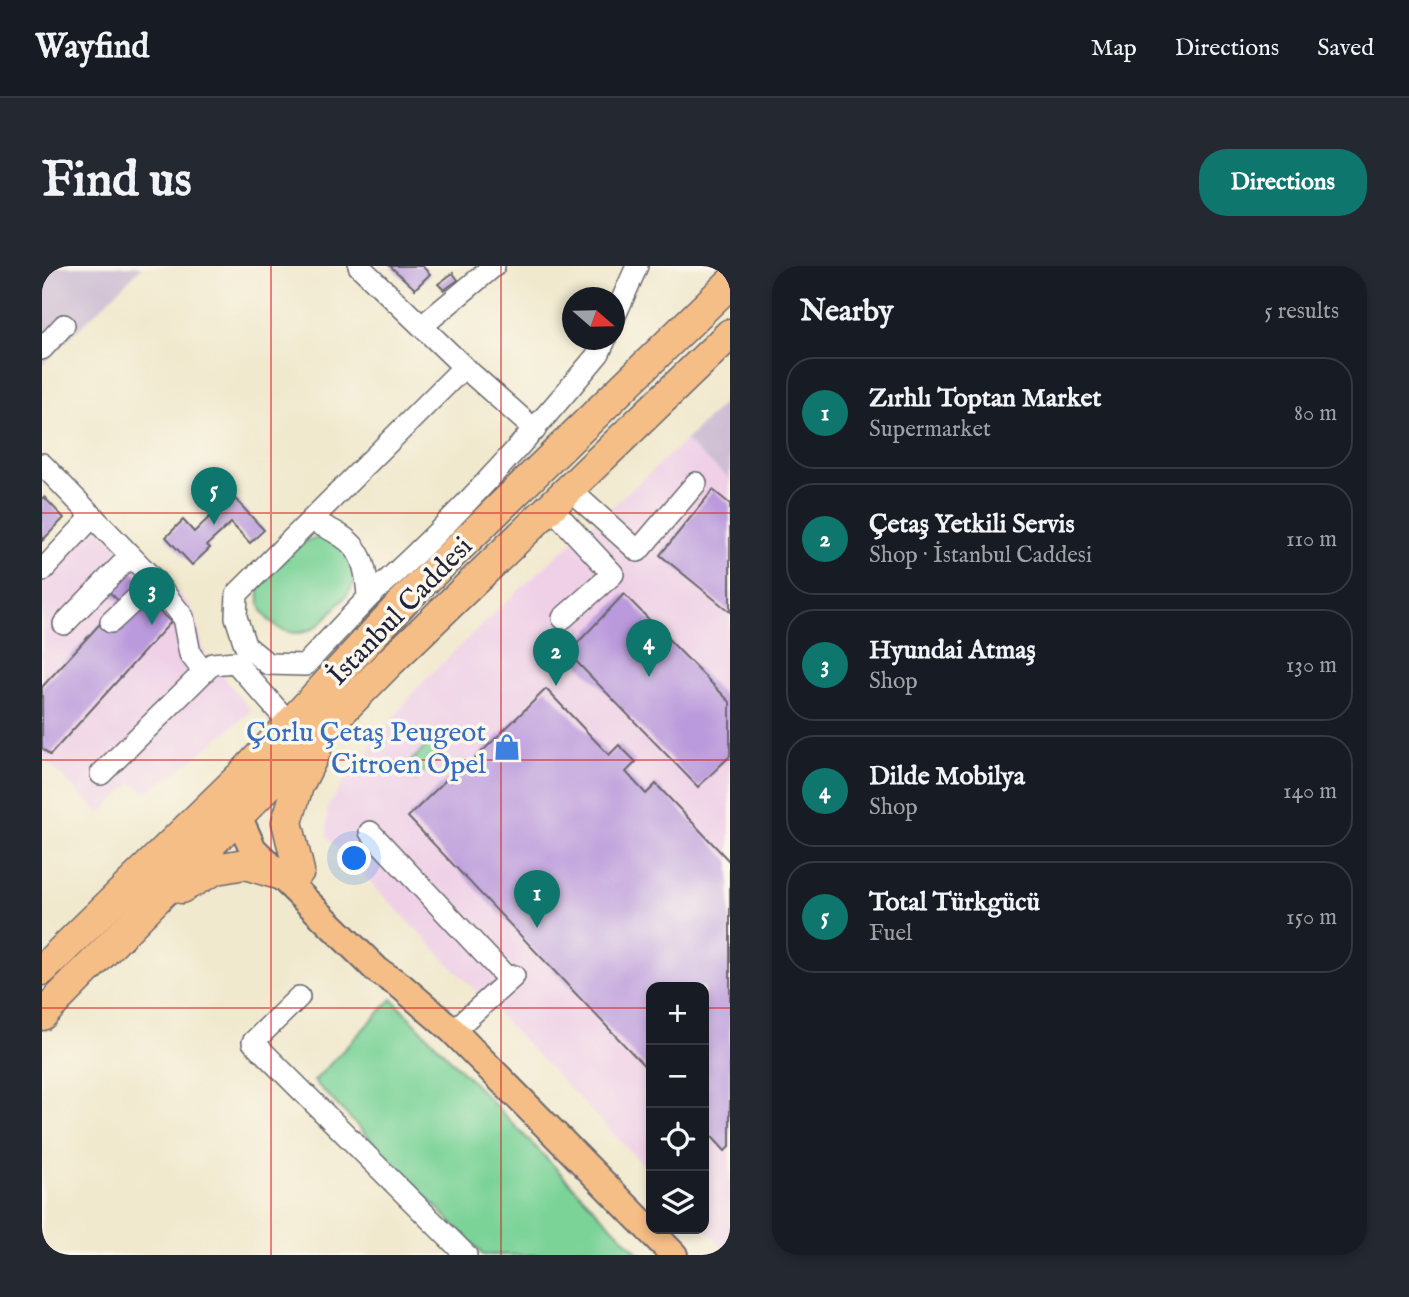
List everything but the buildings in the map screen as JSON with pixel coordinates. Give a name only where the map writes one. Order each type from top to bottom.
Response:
[{"type":"highway","name":"İstanbul Caddesi","points":[[42,970],[248,769],[401,603],[730,283]]},
{"type":"highway","name":"İstanbul Caddesi","points":[[42,1015],[328,725],[559,497],[730,334]]},
{"type":"highway","points":[[156,901],[216,869],[245,864],[290,873],[287,822],[298,786],[328,725]]},
{"type":"highway","points":[[192,824],[239,818],[248,769]]},
{"type":"main road","points":[[239,818],[267,836],[290,873],[387,958],[401,986],[453,1031],[674,1255]]},
{"type":"lane","points":[[359,266],[464,367],[535,430]]},
{"type":"lane","points":[[422,327],[494,266]]},
{"type":"lane","points":[[625,293],[637,266]]},
{"type":"lane","points":[[42,349],[64,326]]},
{"type":"lane","points":[[101,774],[212,664],[240,653],[268,664],[306,665],[368,598],[407,564],[535,430],[600,350]]},
{"type":"lane","points":[[289,723],[240,653],[236,617],[237,593],[464,367]]},
{"type":"lane","points":[[43,467],[155,581],[183,617],[190,654],[204,672]]},
{"type":"lane","points":[[559,497],[638,551],[696,483]]},
{"type":"lane","points":[[559,497],[613,574],[563,618]]},
{"type":"lane","points":[[42,571],[93,516]]},
{"type":"lane","points":[[312,521],[354,544],[367,571],[368,598]]},
{"type":"lane","points":[[64,624],[130,556]]},
{"type":"lane","points":[[111,622],[155,581]]},
{"type":"lane","points":[[370,832],[511,978],[453,1031]]},
{"type":"lane","points":[[299,997],[253,1042],[466,1255]]},
{"type":"shaded area","points":[[42,266],[143,266],[42,365]]},
{"type":"shaded area","points":[[730,397],[730,479],[685,441]]},
{"type":"shaded area","points":[[685,441],[730,478],[730,1255],[709,1233],[709,982],[646,982],[646,1168],[327,837],[327,809],[341,786],[417,688],[500,607]]},
{"type":"shaded area","points":[[93,503],[191,606],[206,656],[252,711],[173,775],[146,791],[132,783],[100,813],[42,757],[42,557]]},
{"type":"green space","points":[[308,540],[332,540],[352,555],[353,584],[343,600],[319,625],[300,633],[288,632],[269,620],[262,611],[260,588],[265,576],[292,551]]},
{"type":"green space","points":[[432,741],[443,752],[416,779],[405,767]]},
{"type":"green space","points":[[392,999],[640,1255],[483,1255],[314,1081]]},
{"type":"place","name":"Total Türkgücü","points":[[214,525]]},
{"type":"place","name":"Hyundai Atmaş","points":[[152,625]]},
{"type":"place","name":"Dilde Mobilya","points":[[649,677]]},
{"type":"place","name":"Çetaş Yetkili Servis","points":[[556,686]]},
{"type":"place","name":"Çorlu Çetaş Peugeot Citroen Opel","points":[[507,747]]},
{"type":"place","name":"Zırhlı Toptan Market","points":[[537,928]]}]
